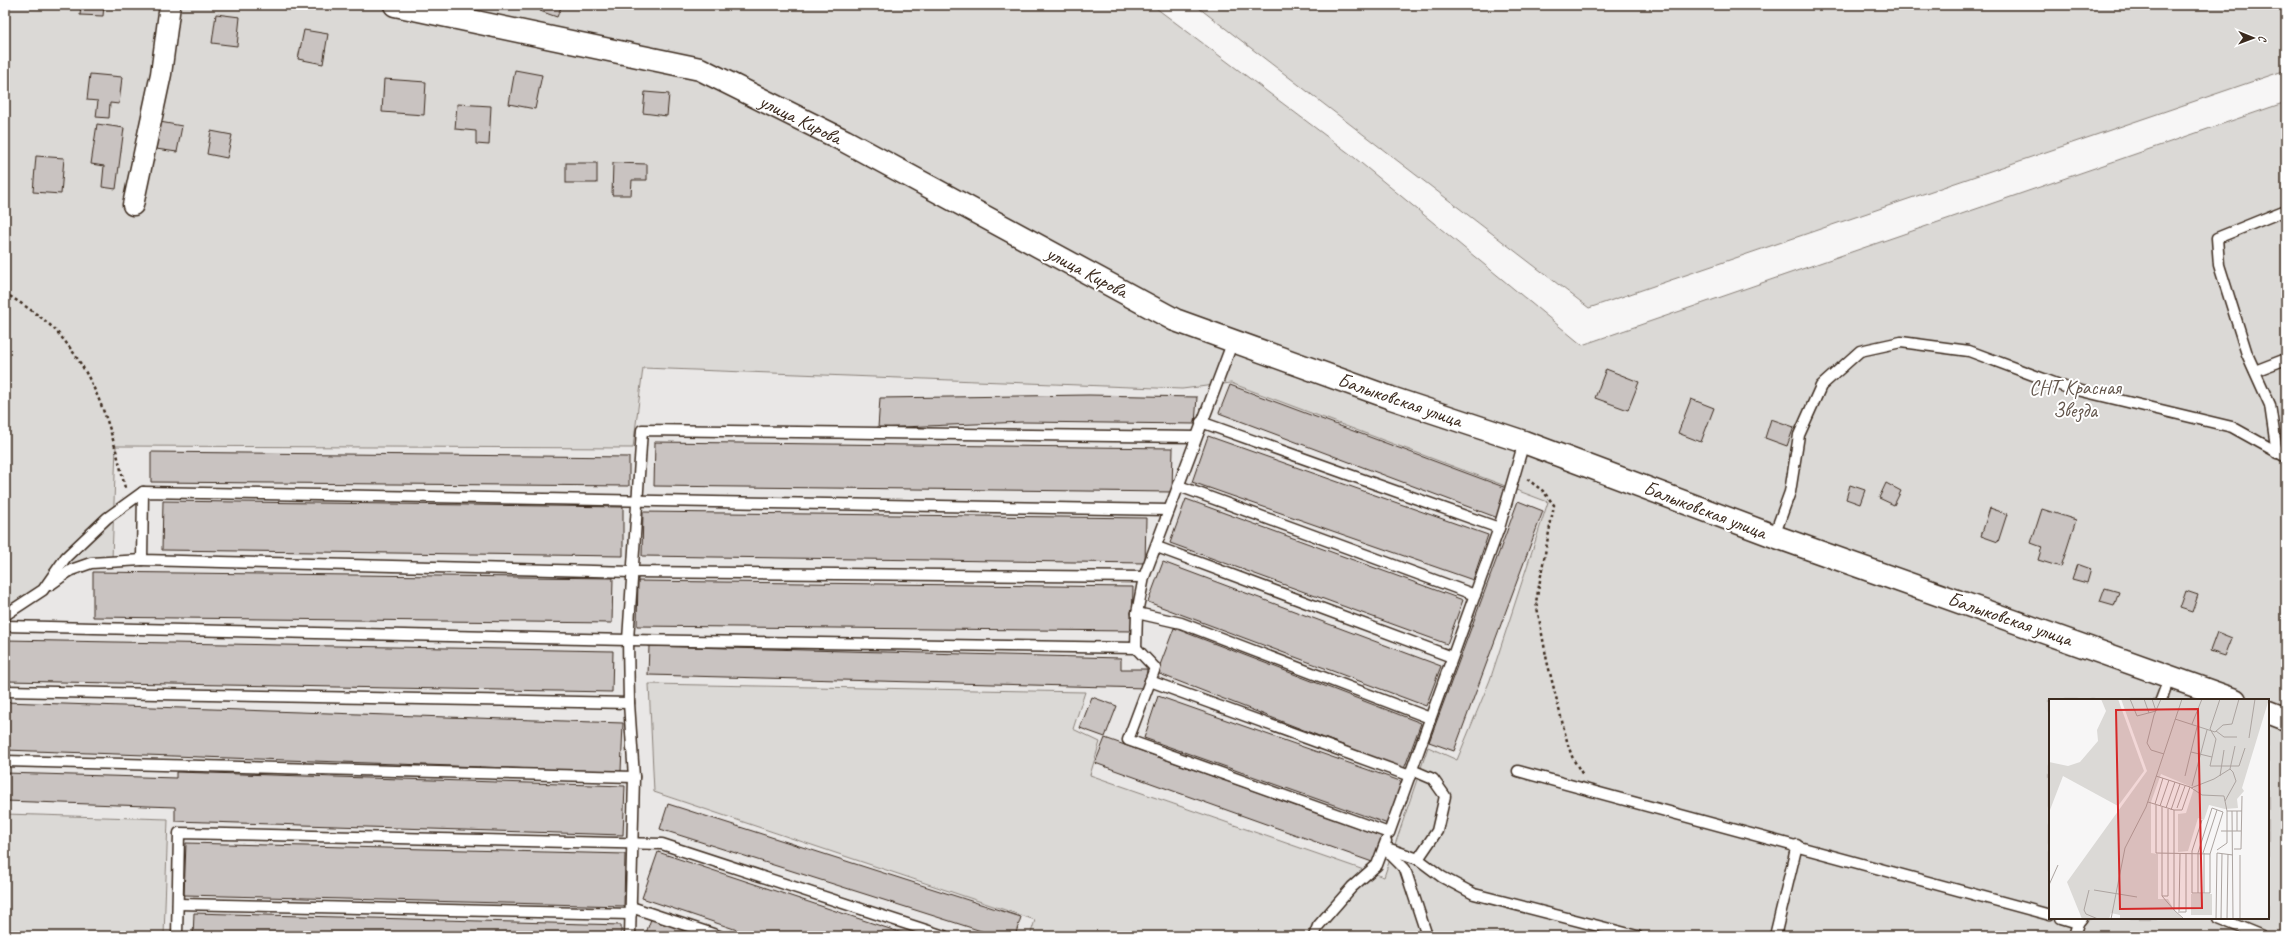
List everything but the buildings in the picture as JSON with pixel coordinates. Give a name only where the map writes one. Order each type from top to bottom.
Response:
[{"type":"street","points":[[134,205],[161,74],[170,5]]},
{"type":"street","name":"улица Кирова","points":[[395,5],[700,69],[844,140],[1175,320]]},
{"type":"street","name":"Балыковская улица","points":[[1175,320],[1524,442],[1774,536],[2232,699]]},
{"type":"street","points":[[2269,712],[2286,719]]},
{"type":"lane","points":[[2283,453],[2270,405],[2255,371],[2219,265],[2217,238],[2286,210]]},
{"type":"lane","points":[[1233,341],[1169,510],[1157,547],[1144,577],[1137,613],[1136,648],[1155,668],[1128,740],[1389,833]]},
{"type":"lane","points":[[1774,536],[1790,492],[1799,435],[1821,386],[1860,351],[1901,342],[1969,351],[2065,387],[2232,427],[2283,453]]},
{"type":"lane","points":[[2255,371],[2286,359]]},
{"type":"lane","points":[[1202,422],[1499,528]]},
{"type":"lane","points":[[630,936],[634,777],[629,704],[628,640],[642,430],[1196,437]]},
{"type":"lane","points":[[1314,936],[1318,926],[1342,898],[1377,865],[1499,528],[1524,442]]},
{"type":"lane","points":[[1179,486],[1474,595]]},
{"type":"lane","points":[[142,560],[143,492]]},
{"type":"lane","points":[[44,590],[66,557],[107,518],[143,492],[638,502],[1169,510]]},
{"type":"lane","points":[[1157,547],[1452,657]]},
{"type":"lane","points":[[5,616],[71,570],[91,563],[142,560],[633,572],[1144,577]]},
{"type":"lane","points":[[1137,613],[1181,623],[1430,718]]},
{"type":"lane","points":[[5,626],[628,640],[1136,648]]},
{"type":"lane","points":[[2161,699],[2170,676]]},
{"type":"lane","points":[[1150,681],[1411,773],[1433,779],[1445,796],[1438,831],[1418,859]]},
{"type":"lane","points":[[5,691],[629,704]]},
{"type":"lane","points":[[5,761],[634,777]]},
{"type":"lane","points":[[1518,771],[1796,845],[2049,915]]},
{"type":"lane","points":[[177,936],[179,833],[662,844],[944,936]]},
{"type":"lane","points":[[1775,936],[1796,845]]},
{"type":"lane","points":[[1384,847],[1418,859],[1442,877],[1474,894],[1637,936]]},
{"type":"lane","points":[[1384,847],[1405,869],[1427,936]]},
{"type":"lane","points":[[178,904],[631,910],[719,936]]},
{"type":"lane","points":[[2220,919],[2262,936]]},
{"type":"lane","points":[[2074,936],[2080,920]]},
{"type":"path","points":[[5,293],[56,330],[80,361],[105,414],[120,464],[128,503]]},
{"type":"path","points":[[1516,470],[1543,491],[1554,504],[1536,602],[1546,661],[1568,745],[1573,759],[1593,791]]},
{"type":"shaded area","points":[[642,368],[1182,389],[1231,383],[1548,502],[1490,680],[1457,760],[1428,748],[1384,877],[1090,775],[1073,730],[1084,692],[649,684],[654,792],[1035,920],[1030,936],[164,936],[168,819],[5,814],[5,607],[112,559],[115,446],[633,448]]},
{"type":"green space","name":"СНТ Красная Звезда","points":[[5,5],[1152,5],[1350,154],[1582,345],[2286,102],[2286,936],[1030,936],[1035,920],[654,792],[649,684],[1085,692],[1073,729],[1100,742],[1090,775],[1384,877],[1428,747],[1457,760],[1490,680],[1548,502],[1231,383],[1182,389],[643,368],[633,448],[116,446],[112,559],[5,607]]},
{"type":"green space","points":[[1195,5],[2286,5],[2286,70],[1589,308]]},
{"type":"green space","points":[[5,814],[168,819],[164,936],[5,936]]}]
